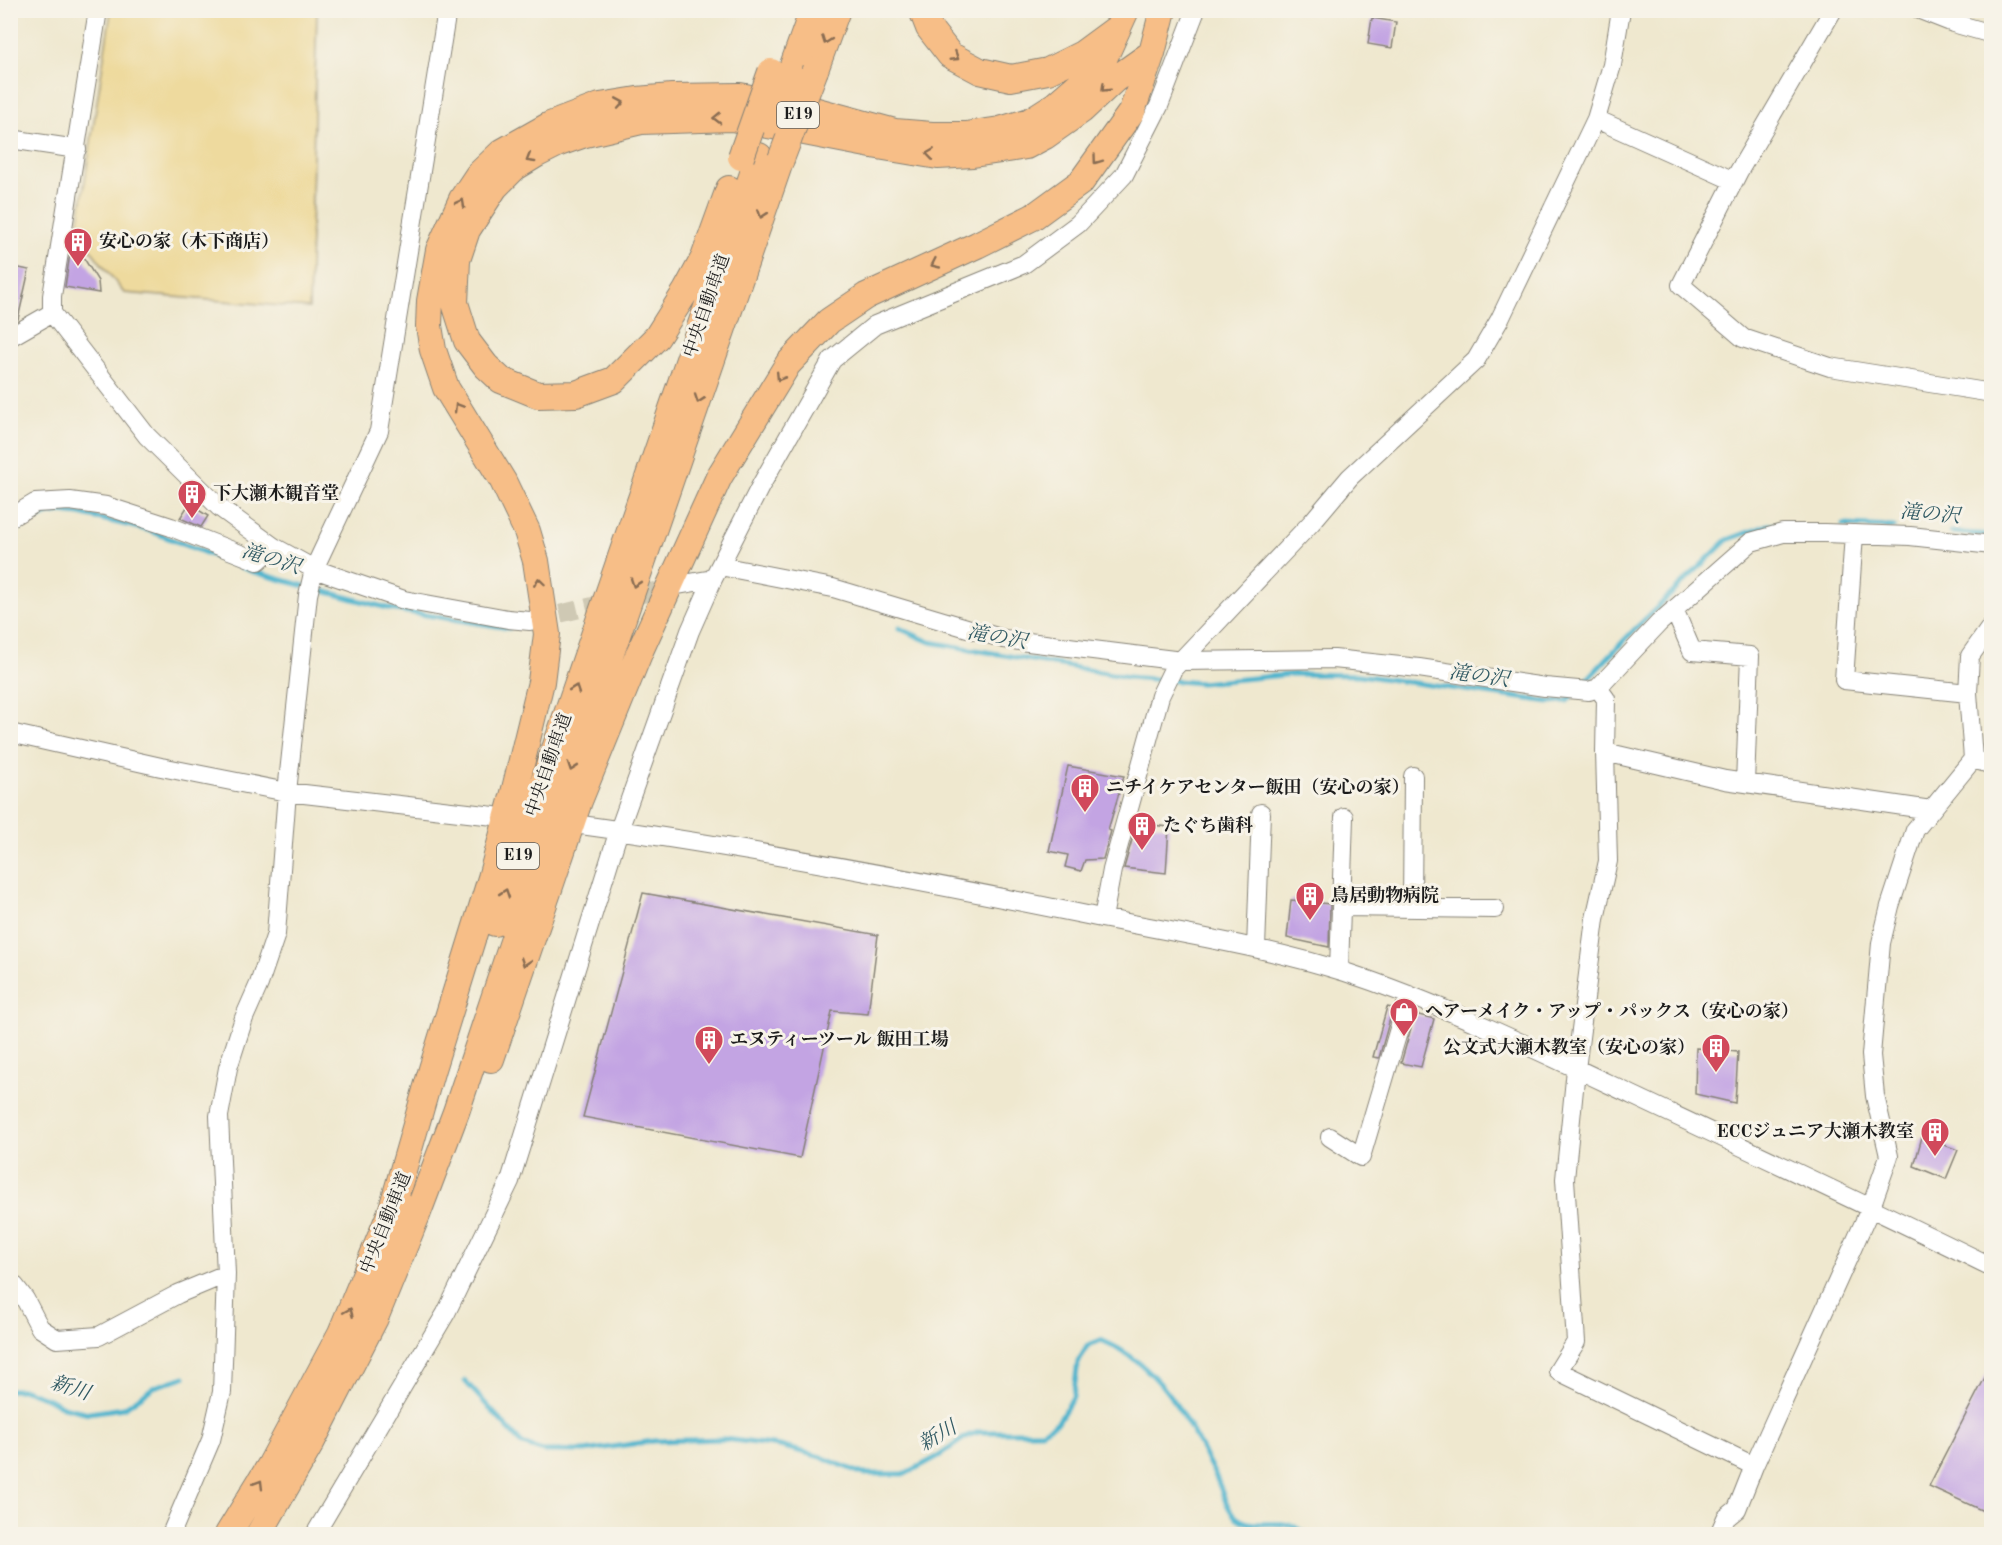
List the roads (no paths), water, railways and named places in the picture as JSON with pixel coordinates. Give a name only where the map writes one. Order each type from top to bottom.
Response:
[{"type":"highway","points":[[795,10],[781,73],[760,157],[686,291],[657,337],[614,380],[576,394],[538,395],[501,380],[486,366],[467,341],[455,303],[457,260],[466,230],[495,187],[514,168],[537,154],[585,134],[641,121],[732,118],[872,145],[938,156],[1008,149],[1026,146],[1045,136],[1082,110],[1114,80],[1152,53]]},
{"type":"highway","points":[[781,73],[813,10]]},
{"type":"highway","name":"中央自動車道","points":[[228,1534],[271,1464],[341,1333],[391,1212],[458,1033],[760,157],[815,70],[837,10]]},
{"type":"highway","points":[[922,10],[929,28],[950,55],[980,71],[1011,78],[1048,70],[1082,54],[1121,20]]},
{"type":"highway","points":[[456,1112],[490,1063],[579,801],[644,641],[719,477],[788,364],[829,321],[866,296],[1034,217],[1081,182],[1132,111],[1152,53],[1162,10]]},
{"type":"highway","points":[[391,1212],[511,804],[541,682],[547,634],[536,561],[527,531],[503,481],[446,388],[433,350],[429,326],[430,301],[439,250],[462,200],[478,175],[502,152],[550,125],[600,106],[637,100],[740,96],[810,109],[895,132],[966,135],[1000,130],[1030,121],[1063,99],[1101,65],[1121,20]]},
{"type":"highway","name":"中央自動車道","points":[[259,1534],[310,1445],[375,1318],[456,1112],[564,790],[760,157]]},
{"type":"street","points":[[98,10],[52,296],[52,313],[147,436],[219,507],[274,547],[311,581],[508,619],[530,621]]},
{"type":"street","points":[[171,1534],[211,1440],[222,1392],[226,1274],[219,1116],[231,1058],[276,934],[287,792],[311,581],[379,431],[447,10]]},
{"type":"street","points":[[315,1534],[446,1313],[510,1181],[619,830],[690,631],[716,572],[761,485],[832,360],[875,325],[1024,264],[1078,224],[1124,175],[1159,106],[1196,10]]},
{"type":"street","points":[[1103,918],[1112,870],[1162,689],[1177,665],[1312,522],[1350,477],[1476,360],[1500,319],[1596,119],[1612,65],[1621,10]]},
{"type":"street","points":[[1833,10],[1734,181],[1681,285],[1743,338],[1830,367],[1992,393]]},
{"type":"street","points":[[1920,10],[1953,23],[1992,34]]},
{"type":"street","points":[[1596,119],[1734,181]]},
{"type":"street","points":[[10,140],[77,149]]},
{"type":"street","points":[[10,337],[52,313]]},
{"type":"street","points":[[10,518],[35,503],[70,501],[106,506],[171,527],[258,561],[274,547]]},
{"type":"street","points":[[1593,690],[1659,623],[1751,542],[1783,533],[1910,536],[1992,545]]},
{"type":"street","points":[[1854,534],[1844,680],[1968,693]]},
{"type":"street","points":[[678,585],[716,572],[833,588],[1004,639],[1177,665],[1334,659],[1419,668],[1565,689],[1593,690],[1606,699],[1608,861],[1594,919],[1565,1179],[1576,1342],[1558,1371],[1754,1466]]},
{"type":"street","points":[[1674,609],[1692,651],[1750,656],[1745,783]]},
{"type":"street","points":[[1719,1534],[1726,1518],[1737,1509],[1754,1466],[1871,1207],[1889,1156],[1875,1096],[1871,1055],[1881,943],[1890,906],[1915,830],[1973,759],[1968,693],[1970,656],[1992,625]]},
{"type":"street","points":[[10,733],[287,792],[494,816]]},
{"type":"street","points":[[1605,752],[1745,783],[1931,810]]},
{"type":"street","points":[[1973,759],[1992,765]]},
{"type":"street","points":[[1412,908],[1413,776]]},
{"type":"street","points":[[1256,948],[1261,813]]},
{"type":"street","points":[[1339,970],[1344,817]]},
{"type":"street","points":[[581,825],[946,886],[1256,948],[1339,970],[1409,995],[1499,1033],[1871,1207],[1992,1267]]},
{"type":"street","points":[[1341,907],[1494,909]]},
{"type":"street","points":[[1330,1137],[1361,1157],[1409,995]]},
{"type":"street","points":[[10,1286],[15,1286],[26,1299],[40,1328],[57,1339],[99,1336],[178,1294],[226,1274]]},
{"type":"waterway","name":"滝の沢","points":[[10,533],[25,523],[49,514],[61,512],[80,514],[148,530],[251,571],[395,610],[509,628]]},
{"type":"waterway","name":"滝の沢","points":[[1582,685],[1633,631],[1727,540],[1768,525],[1783,525]]},
{"type":"waterway","name":"滝の沢","points":[[1843,525],[1894,527]]},
{"type":"waterway","name":"滝の沢","points":[[1951,532],[1992,535]]},
{"type":"waterway","name":"滝の沢","points":[[899,628],[930,642],[1128,677],[1201,683],[1294,674],[1359,675],[1549,702],[1567,701],[1573,694]]},
{"type":"waterway","name":"新川","points":[[465,1381],[522,1444],[543,1451],[584,1451],[654,1441],[724,1439],[780,1446],[821,1457],[863,1474],[905,1474],[939,1456],[967,1436],[979,1432],[1042,1432],[1058,1422],[1073,1397],[1078,1362],[1088,1345],[1101,1340],[1123,1351],[1141,1364],[1171,1397],[1195,1436],[1228,1507],[1234,1515],[1248,1523],[1287,1525],[1307,1534]]},
{"type":"waterway","name":"新川","points":[[10,1390],[25,1390],[63,1407],[89,1413],[124,1408],[154,1387],[184,1377]]},
{"type":"tunnel","points":[[534,620],[676,586]]},
{"type":"place","name":"安心の家（木下商店）","points":[[78,268]]},
{"type":"place","name":"下大瀬木観音堂","points":[[192,520]]},
{"type":"place","name":"ニチイケアセンター飯田（安心の家）","points":[[1085,814]]},
{"type":"place","name":"たぐち歯科","points":[[1142,852]]},
{"type":"place","name":"鳥居動物病院","points":[[1310,922]]},
{"type":"place","name":"ヘアーメイク・アップ・パックス（安心の家）","points":[[1404,1038]]},
{"type":"place","name":"エヌティーツール 飯田工場","points":[[709,1066]]},
{"type":"place","name":"公文式大瀬木教室（安心の家）","points":[[1716,1074]]},
{"type":"place","name":"ECCジュニア大瀬木教室","points":[[1935,1158]]}]
